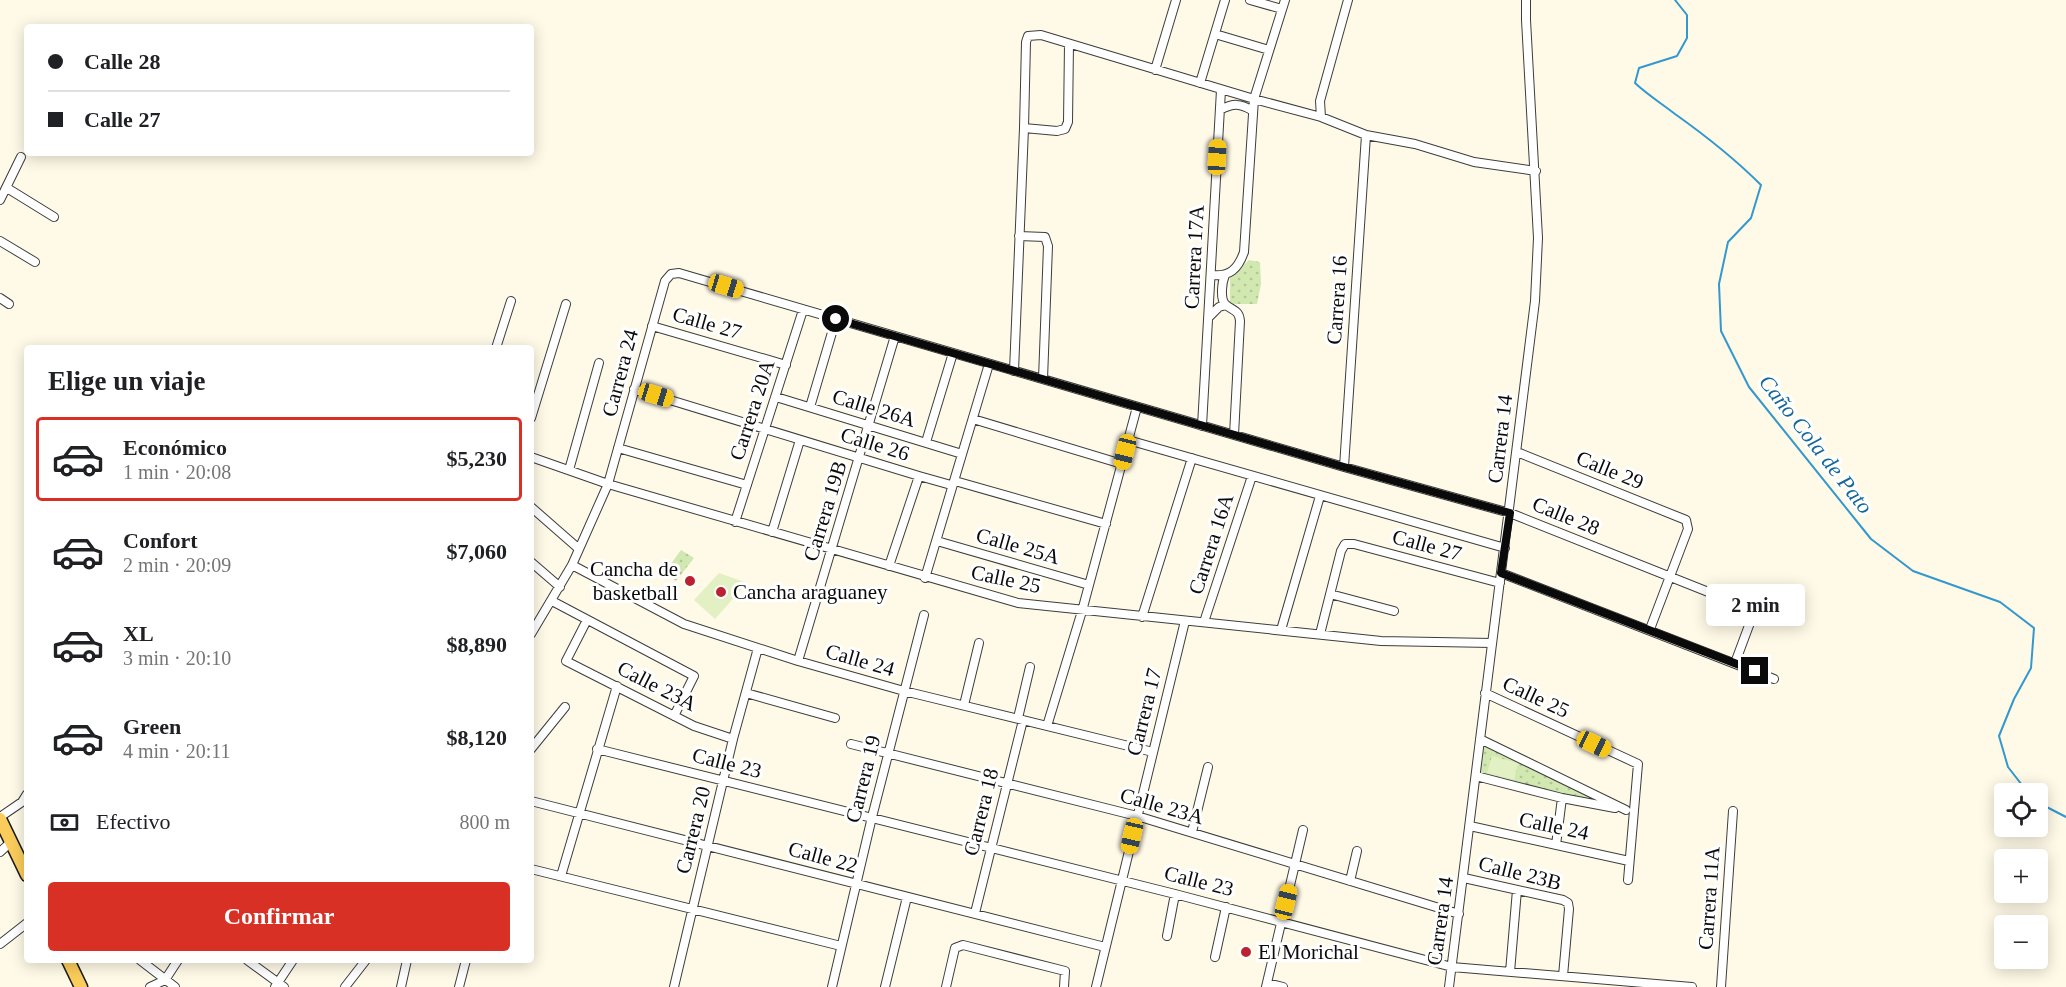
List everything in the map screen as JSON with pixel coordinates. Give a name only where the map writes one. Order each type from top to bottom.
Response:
[{"type":"main road","points":[[0,818],[24,864]]},
{"type":"main road","points":[[69,963],[77,985]]},
{"type":"street","points":[[1155,70],[1176,0]]},
{"type":"street","points":[[1200,83],[1225,0]]},
{"type":"street","points":[[1250,0],[1282,9]]},
{"type":"street","points":[[1211,275],[1225,275],[1236,268],[1244,252],[1254,99],[1285,0]]},
{"type":"street","points":[[1321,117],[1320,101],[1348,0]]},
{"type":"street","name":"Carrera 14","points":[[1449,987],[1535,301],[1538,237],[1526,0]]},
{"type":"street","points":[[1215,34],[1269,50]]},
{"type":"street","points":[[1014,371],[1028,36],[1041,35],[1221,90],[1321,117],[1366,135],[1415,144],[1485,164],[1536,171]]},
{"type":"street","points":[[1024,128],[1057,131],[1065,129],[1068,122],[1069,44]]},
{"type":"street","name":"Carrera 17A","points":[[1202,426],[1221,90]]},
{"type":"street","points":[[1220,110],[1240,104],[1253,111]]},
{"type":"street","name":"Carrera 16","points":[[1344,467],[1366,135]]},
{"type":"street","points":[[0,200],[21,157]]},
{"type":"street","points":[[7,188],[54,217]]},
{"type":"street","points":[[1019,236],[1045,237],[1048,246],[1043,379]]},
{"type":"street","points":[[0,241],[35,262]]},
{"type":"street","name":"Calle 28","points":[[671,274],[688,274],[803,310],[1510,513],[1746,607],[1750,610],[1751,620],[1735,663]]},
{"type":"street","name":"Carrera 24","points":[[534,629],[572,565],[608,484],[652,326],[666,281],[671,274]]},
{"type":"street","points":[[1225,275],[1223,298],[1226,305],[1239,315],[1240,321],[1234,435]]},
{"type":"street","points":[[0,298],[9,304]]},
{"type":"street","points":[[497,345],[511,301]]},
{"type":"street","points":[[534,408],[566,303]]},
{"type":"street","points":[[1209,316],[1219,307],[1226,305]]},
{"type":"street","name":"Carrera 20A","points":[[735,522],[803,310]]},
{"type":"street","points":[[810,407],[836,319]]},
{"type":"street","name":"Calle 27","points":[[652,326],[786,365]]},
{"type":"street","name":"Carrera 19B","points":[[798,661],[895,336]]},
{"type":"street","points":[[926,442],[953,353]]},
{"type":"street","points":[[569,470],[599,363]]},
{"type":"street","points":[[925,578],[989,364]]},
{"type":"street","name":"Calle 26","points":[[634,388],[859,459],[951,485],[955,481],[1106,524]]},
{"type":"street","name":"Calle 26A","points":[[776,397],[962,454]]},
{"type":"street","points":[[1047,726],[1083,611],[1137,407]]},
{"type":"street","points":[[973,419],[1122,464]]},
{"type":"street","points":[[772,532],[800,440]]},
{"type":"street","points":[[1128,440],[1505,548]]},
{"type":"street","points":[[618,448],[747,485]]},
{"type":"street","name":"Calle 29","points":[[1517,452],[1686,520],[1688,529],[1669,577]]},
{"type":"street","name":"Calle 25","points":[[534,458],[608,484],[925,578],[1018,603],[1381,641],[1492,643]]},
{"type":"street","points":[[1142,617],[1192,458]]},
{"type":"street","points":[[889,566],[919,476]]},
{"type":"street","name":"Carrera 16A","points":[[1204,622],[1252,476]]},
{"type":"street","points":[[1281,630],[1320,496]]},
{"type":"street","points":[[534,510],[579,549]]},
{"type":"street","name":"Calle 25A","points":[[937,541],[1089,585]]},
{"type":"street","name":"Calle 27","points":[[1330,594],[1341,550],[1345,544],[1354,544],[1500,583]]},
{"type":"street","points":[[534,565],[560,587]]},
{"type":"street","name":"Calle 24","points":[[572,565],[684,624],[798,661],[904,691],[1152,752]]},
{"type":"street","points":[[1501,573],[1774,679]]},
{"type":"street","points":[[1650,629],[1669,577]]},
{"type":"street","points":[[1320,634],[1330,594],[1394,611]]},
{"type":"street","points":[[552,601],[694,676],[674,716]]},
{"type":"street","name":"Carrera 19","points":[[831,987],[924,615]]},
{"type":"street","name":"Calle 23A","points":[[587,620],[566,661],[694,726],[733,739]]},
{"type":"street","name":"Carrera 17","points":[[1096,987],[1185,621]]},
{"type":"street","points":[[964,705],[979,643]]},
{"type":"street","name":"Carrera 20","points":[[674,987],[733,739],[758,648]]},
{"type":"street","name":"Carrera 18","points":[[975,914],[1007,784],[1030,667]]},
{"type":"street","points":[[561,876],[617,686]]},
{"type":"street","points":[[746,693],[835,718]]},
{"type":"street","name":"Calle 25","points":[[1485,693],[1638,764],[1630,811]]},
{"type":"street","points":[[534,745],[565,707]]},
{"type":"street","points":[[1480,739],[1630,811],[1629,880]]},
{"type":"street","name":"Calle 23A","points":[[851,744],[1137,816],[1459,915]]},
{"type":"street","name":"Calle 23","points":[[597,749],[1122,880],[1452,967],[1692,987]]},
{"type":"street","points":[[1192,832],[1208,767]]},
{"type":"street","name":"Calle 24","points":[[1476,776],[1563,798],[1630,811]]},
{"type":"street","points":[[0,818],[24,798]]},
{"type":"street","points":[[1556,845],[1563,798]]},
{"type":"street","name":"Calle 22","points":[[534,802],[1105,947]]},
{"type":"street","name":"Carrera 11A","points":[[1721,987],[1733,811]]},
{"type":"street","name":"Calle 24","points":[[1470,826],[1629,861]]},
{"type":"street","points":[[1283,987],[1267,985],[1303,830]]},
{"type":"street","points":[[0,852],[11,842]]},
{"type":"street","points":[[1350,880],[1357,851]]},
{"type":"street","points":[[534,870],[841,946]]},
{"type":"street","name":"Calle 23B","points":[[1464,878],[1568,903],[1563,976]]},
{"type":"street","points":[[1510,972],[1517,890]]},
{"type":"street","points":[[1167,936],[1175,894]]},
{"type":"street","points":[[885,987],[907,897]]},
{"type":"street","points":[[1215,957],[1226,907]]},
{"type":"street","points":[[0,944],[24,925]]},
{"type":"street","points":[[946,987],[955,948],[963,945],[1065,971],[1064,987]]},
{"type":"street","points":[[144,963],[175,987]]},
{"type":"street","points":[[150,987],[165,980],[176,963]]},
{"type":"street","points":[[251,963],[279,986],[291,963]]},
{"type":"street","points":[[345,987],[364,963]]},
{"type":"street","points":[[401,987],[407,963]]},
{"type":"street","points":[[459,987],[465,963]]},
{"type":"green space","points":[[1249,260],[1260,262],[1261,284],[1257,304],[1230,304],[1230,278]]},
{"type":"green space","points":[[681,550],[694,558],[676,581],[665,572]]},
{"type":"green space","name":"Cancha araguaney","points":[[719,573],[747,583],[715,619],[694,600]]},
{"type":"green space","points":[[1483,743],[1596,798],[1595,802],[1479,775]]},
{"type":"green space","points":[[1492,756],[1518,763],[1514,780],[1487,773]]},
{"type":"waterway","name":"Caño Cola de Pato","points":[[1675,0],[1687,15],[1687,38],[1677,56],[1639,68],[1635,83],[1720,148],[1761,185],[1751,218],[1728,242],[1719,284],[1721,331],[1749,387],[1871,539],[1913,571],[2000,602],[2034,628],[2031,668],[2014,699],[1999,736],[2008,767],[2020,783]]},
{"type":"waterway","name":"Caño Cola de Pato","points":[[2048,808],[2066,817]]},
{"type":"place","name":"Cancha de basketball","points":[[690,581]]},
{"type":"place","name":"Cancha araguaney","points":[[721,592]]},
{"type":"place","name":"El Morichal","points":[[1246,952]]},
{"type":"route","points":[[836,319],[1510,513],[1501,573],[1755,671]]}]
